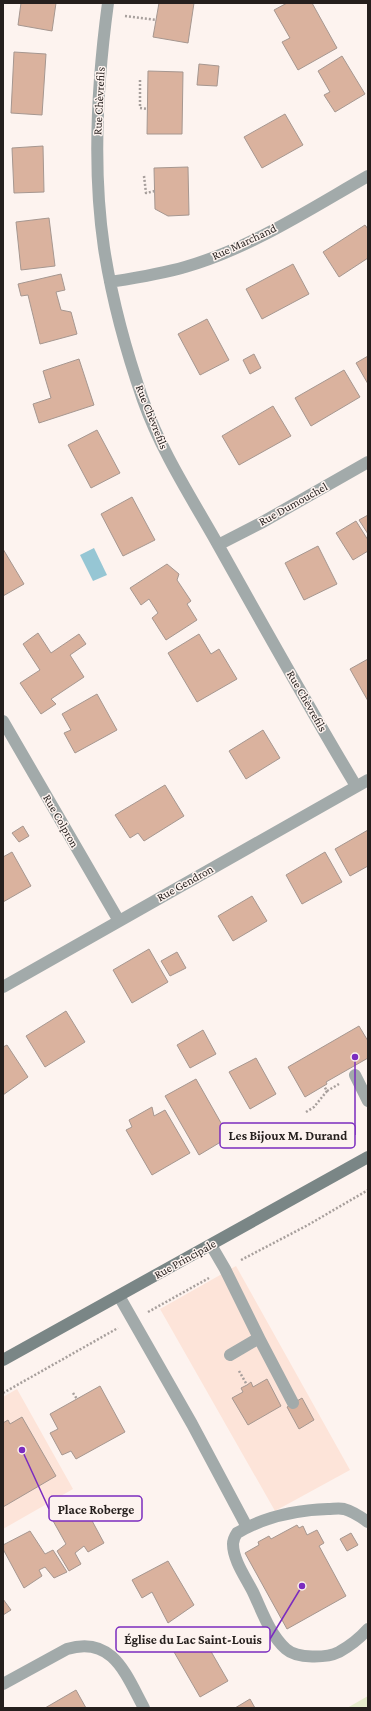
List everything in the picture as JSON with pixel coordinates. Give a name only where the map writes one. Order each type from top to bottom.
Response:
[{"type":"street","name":"Rue Chèvrefils","points":[[108,9],[99,84],[97,143],[99,200],[104,248],[110,282],[125,345],[153,426],[184,486],[356,786]]},
{"type":"street","name":"Rue Marchand","points":[[110,282],[142,277],[186,267],[230,250],[287,222],[368,176]]},
{"type":"street","name":"Rue Dumouchel","points":[[218,545],[368,462]]},
{"type":"street","name":"Rue Colpron","points":[[3,721],[119,921]]},
{"type":"street","name":"Rue Gendron","points":[[3,987],[368,780]]},
{"type":"street","points":[[354,1075],[368,1100]]},
{"type":"street","name":"Rue Principale","points":[[3,1360],[368,1158]]},
{"type":"street","points":[[211,1245],[294,1403]]},
{"type":"street","points":[[119,1296],[192,1424],[247,1527]]},
{"type":"street","points":[[230,1355],[259,1338]]},
{"type":"street","points":[[368,1522],[356,1514],[344,1509],[319,1510],[267,1519],[247,1527],[237,1533],[233,1543],[234,1554],[276,1637],[287,1650],[298,1655],[309,1656],[338,1653],[361,1637],[368,1629]]},
{"type":"street","points":[[3,1684],[67,1649],[77,1646],[92,1646],[103,1650],[114,1657],[124,1671],[144,1708]]},
{"type":"path","points":[[108,9],[156,20]]},
{"type":"path","points":[[140,80],[140,108],[147,109]]},
{"type":"path","points":[[144,176],[146,193],[155,191]]},
{"type":"path","points":[[306,1112],[314,1107],[327,1091],[324,1086]]},
{"type":"path","points":[[235,1263],[308,1225],[368,1190]]},
{"type":"path","points":[[146,1313],[215,1274]]},
{"type":"path","points":[[3,1393],[121,1326]]},
{"type":"path","points":[[74,1393],[77,1399]]},
{"type":"shaded area","points":[[236,1266],[350,1470],[275,1511],[160,1309]]},
{"type":"shaded area","points":[[17,1389],[73,1489],[3,1529],[3,1397]]},
{"type":"green space","points":[[368,1696],[368,1708],[347,1708]]},
{"type":"water","points":[[94,548],[107,575],[93,581],[80,555]]},
{"type":"building","points":[[21,3],[56,3],[52,31],[18,25]]},
{"type":"building","points":[[159,3],[194,3],[188,43],[153,37]]},
{"type":"building","points":[[287,3],[312,3],[337,48],[298,70],[282,42],[290,38],[274,10]]},
{"type":"building","points":[[14,52],[46,54],[42,115],[11,113]]},
{"type":"building","points":[[342,56],[365,94],[335,112],[324,95],[330,92],[318,71]]},
{"type":"building","points":[[199,64],[219,66],[217,86],[197,85]]},
{"type":"building","points":[[148,71],[183,72],[182,134],[147,134]]},
{"type":"building","points":[[285,114],[303,145],[262,168],[244,137]]},
{"type":"building","points":[[43,146],[44,192],[14,193],[12,148]]},
{"type":"building","points":[[188,167],[189,215],[168,216],[155,209],[154,168]]},
{"type":"building","points":[[49,218],[55,266],[21,270],[16,222]]},
{"type":"building","points":[[365,225],[368,229],[368,258],[339,277],[323,252]]},
{"type":"building","points":[[293,264],[309,294],[262,319],[246,289]]},
{"type":"building","points":[[61,274],[65,290],[56,292],[61,310],[71,312],[77,334],[40,344],[28,295],[21,296],[18,284]]},
{"type":"building","points":[[207,319],[229,360],[200,375],[178,334]]},
{"type":"building","points":[[254,354],[261,368],[250,374],[243,360]]},
{"type":"building","points":[[368,356],[368,384],[356,363]]},
{"type":"building","points":[[79,359],[94,405],[39,423],[33,404],[51,398],[43,371]]},
{"type":"building","points":[[344,370],[360,397],[311,426],[295,398]]},
{"type":"building","points":[[273,406],[291,436],[239,465],[222,436]]},
{"type":"building","points":[[97,430],[120,473],[91,488],[68,445]]},
{"type":"building","points":[[132,497],[155,540],[123,556],[101,514]]},
{"type":"building","points":[[368,515],[368,534],[359,520]]},
{"type":"building","points":[[356,521],[368,540],[368,551],[353,560],[336,533]]},
{"type":"building","points":[[318,546],[337,584],[304,600],[285,563]]},
{"type":"building","points":[[3,549],[24,584],[3,596]]},
{"type":"building","points":[[167,564],[179,574],[177,580],[191,601],[187,604],[197,620],[166,640],[152,618],[158,613],[149,599],[141,605],[130,588]]},
{"type":"building","points":[[38,633],[51,653],[79,634],[86,644],[70,655],[84,677],[51,699],[56,704],[41,714],[20,683],[40,670],[23,644]]},
{"type":"building","points":[[199,634],[211,654],[219,649],[237,679],[197,702],[168,653]]},
{"type":"building","points":[[368,659],[368,701],[350,669]]},
{"type":"building","points":[[97,694],[117,730],[75,753],[64,733],[71,730],[62,714]]},
{"type":"building","points":[[263,730],[280,758],[246,779],[229,751]]},
{"type":"building","points":[[165,785],[184,816],[144,841],[138,833],[130,838],[115,815]]},
{"type":"building","points":[[23,826],[29,836],[19,842],[12,833]]},
{"type":"building","points":[[368,830],[368,866],[350,876],[335,849]]},
{"type":"building","points":[[12,852],[31,886],[3,902],[3,857]]},
{"type":"building","points":[[325,852],[342,882],[302,904],[286,875]]},
{"type":"building","points":[[252,896],[267,921],[233,941],[218,916]]},
{"type":"building","points":[[149,949],[168,982],[132,1003],[113,970]]},
{"type":"building","points":[[177,952],[186,968],[170,976],[161,961]]},
{"type":"building","points":[[66,1011],[85,1042],[45,1067],[26,1036]]},
{"type":"building","points":[[359,1026],[368,1041],[368,1058],[326,1082],[327,1084],[305,1097],[288,1067]]},
{"type":"building","points":[[203,1030],[216,1054],[190,1068],[177,1045]]},
{"type":"building","points":[[7,1045],[28,1077],[3,1095],[3,1047]]},
{"type":"building","points":[[256,1058],[276,1094],[250,1109],[229,1072]]},
{"type":"building","points":[[196,1079],[229,1137],[199,1155],[165,1096]]},
{"type":"building","points":[[152,1107],[154,1116],[165,1110],[190,1153],[152,1175],[126,1130],[132,1127],[129,1120]]},
{"type":"building","points":[[267,1379],[281,1406],[248,1425],[232,1398],[243,1392],[241,1388],[251,1382],[253,1387]]},
{"type":"building","points":[[100,1386],[125,1432],[76,1459],[71,1451],[62,1455],[50,1433],[58,1429],[50,1414]]},
{"type":"building","points":[[302,1398],[314,1420],[299,1429],[287,1407]]},
{"type":"building","points":[[22,1417],[56,1476],[3,1507],[3,1423],[8,1420],[10,1424]]},
{"type":"building","points":[[82,1502],[104,1543],[88,1552],[84,1546],[75,1553],[81,1564],[69,1571],[57,1551],[66,1544],[52,1519]]},
{"type":"building","points":[[297,1525],[299,1528],[303,1526],[307,1535],[317,1530],[324,1543],[319,1546],[346,1596],[287,1629],[245,1553],[259,1545],[258,1542],[269,1536],[271,1539]]},
{"type":"building","points":[[30,1531],[45,1554],[53,1550],[67,1572],[54,1578],[45,1567],[39,1570],[42,1576],[24,1588],[3,1549],[3,1545]]},
{"type":"building","points":[[351,1533],[358,1545],[347,1551],[340,1539]]},
{"type":"building","points":[[168,1561],[194,1605],[168,1623],[152,1592],[142,1598],[132,1580]]},
{"type":"building","points":[[3,1599],[11,1610],[3,1615]]},
{"type":"building","points":[[198,1629],[228,1681],[200,1697],[170,1645]]},
{"type":"building","points":[[76,1690],[86,1708],[45,1708]]},
{"type":"building","points":[[250,1699],[255,1708],[235,1708]]},
{"type":"place","name":"Les Bijoux M. Durand","points":[[355,1057]]},
{"type":"place","name":"Place Roberge","points":[[22,1450]]},
{"type":"place","name":"Église du Lac Saint-Louis","points":[[302,1586]]}]
